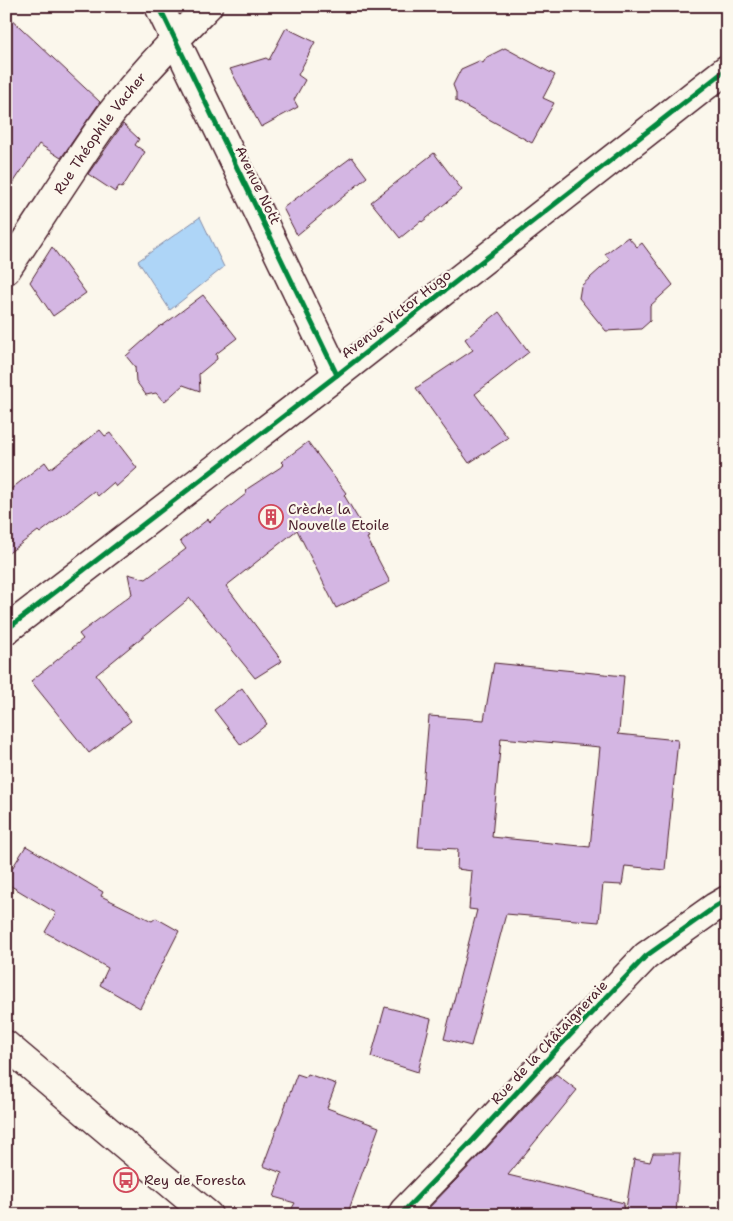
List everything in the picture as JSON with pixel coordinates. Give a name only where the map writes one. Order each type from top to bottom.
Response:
[{"type":"street","name":"Avenue Nott","points":[[159,6],[337,375]]},
{"type":"street","name":"Rue Théophile Vacher","points":[[6,270],[100,129],[128,92],[208,6]]},
{"type":"street","name":"Avenue Victor Hugo","points":[[6,630],[337,375],[727,69]]},
{"type":"street","name":"Rue de la Châtaigneraie","points":[[402,1215],[646,956],[727,900]]},
{"type":"street","points":[[6,1045],[208,1215]]},
{"type":"water","points":[[200,217],[224,267],[170,310],[138,261]]},
{"type":"building","points":[[6,14],[100,102],[61,158],[39,144],[6,194]]},
{"type":"building","points":[[286,28],[315,42],[298,75],[305,80],[294,100],[298,107],[261,127],[230,69],[266,58],[269,60]]},
{"type":"building","points":[[505,48],[555,75],[543,98],[554,103],[532,143],[456,101],[453,85],[461,69],[479,61],[483,63],[487,57]]},
{"type":"building","points":[[123,124],[139,139],[135,145],[145,152],[122,188],[119,186],[115,192],[88,174]]},
{"type":"building","points":[[434,153],[462,190],[400,238],[371,202]]},
{"type":"building","points":[[352,157],[367,177],[297,235],[283,208]]},
{"type":"building","points":[[628,237],[637,247],[642,243],[673,285],[650,306],[650,321],[641,329],[606,331],[579,298],[581,286],[610,260],[605,254]]},
{"type":"building","points":[[52,247],[86,293],[53,316],[30,282]]},
{"type":"building","points":[[203,295],[237,338],[216,354],[217,359],[199,374],[200,391],[183,385],[164,402],[156,393],[146,395],[136,381],[135,367],[126,356],[161,325]]},
{"type":"building","points":[[499,312],[529,352],[475,394],[508,438],[469,463],[416,388],[473,350],[465,339]]},
{"type":"building","points":[[100,430],[105,436],[110,433],[137,468],[116,487],[113,483],[98,496],[94,491],[40,533],[38,531],[6,555],[6,493],[45,462],[50,469]]},
{"type":"building","points":[[308,442],[346,493],[344,495],[369,537],[367,538],[390,582],[336,608],[297,530],[226,586],[282,661],[255,678],[190,598],[96,675],[131,721],[89,753],[31,681],[83,639],[79,634],[132,594],[128,574],[146,579],[186,549],[180,541],[208,519],[210,522],[246,494],[247,489],[284,465],[281,462]]},
{"type":"building","points":[[494,663],[624,676],[619,732],[617,734],[678,740],[665,870],[625,866],[622,885],[603,884],[599,922],[506,914],[471,1046],[444,1039],[477,910],[469,909],[472,871],[457,869],[458,849],[418,847],[429,716],[484,720]],"holes":[[[501,738],[600,747],[590,847],[492,837]]]},
{"type":"building","points":[[242,688],[267,724],[241,745],[214,710]]},
{"type":"building","points":[[26,846],[103,892],[101,896],[152,921],[156,918],[179,931],[140,1008],[100,985],[108,968],[45,932],[56,913],[6,883],[6,878]]},
{"type":"building","points":[[385,1007],[431,1019],[418,1072],[371,1057]]},
{"type":"building","points":[[297,1074],[306,1077],[308,1074],[336,1084],[327,1108],[379,1127],[347,1215],[288,1215],[295,1203],[274,1197],[282,1173],[263,1166]]},
{"type":"building","points":[[556,1074],[577,1090],[508,1175],[624,1203],[623,1215],[422,1215],[484,1151]]},
{"type":"building","points":[[653,1153],[680,1153],[676,1215],[625,1215],[634,1159],[650,1162]]},
{"type":"cycle path","points":[[159,6],[337,375]]},
{"type":"cycle path","points":[[6,630],[337,375],[727,69]]},
{"type":"cycle path","points":[[402,1215],[646,956],[727,900]]},
{"type":"place","name":"Crèche la Nouvelle Etoile","points":[[271,517]]},
{"type":"place","name":"Rey de Foresta","points":[[126,1180]]}]
